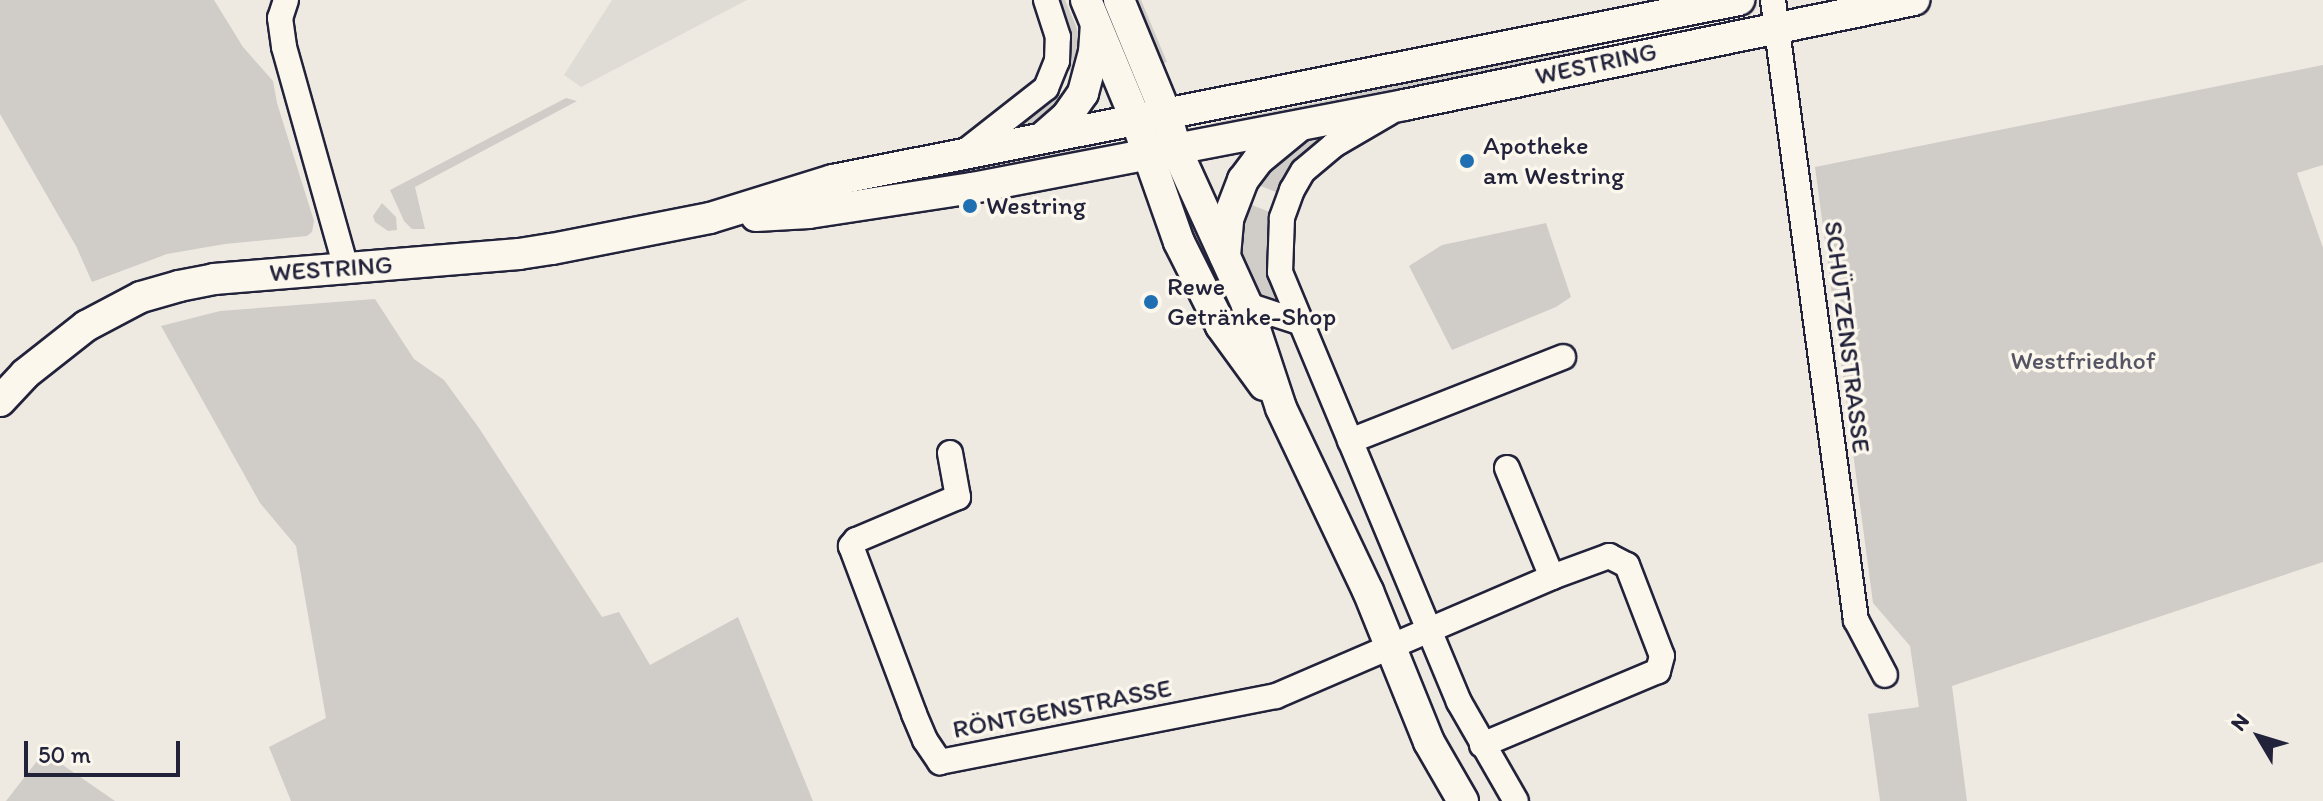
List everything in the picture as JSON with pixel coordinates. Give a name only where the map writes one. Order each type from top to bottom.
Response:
[{"type":"main road","points":[[1119,0],[1166,114],[1162,151],[1179,242],[1221,326],[1281,408]]},
{"type":"main road","name":"WESTRING","points":[[0,401],[25,374],[86,326],[141,297],[214,279],[519,254],[710,218],[833,180],[1739,0]]},
{"type":"main road","name":"WESTRING","points":[[710,218],[809,213],[973,188],[1306,121],[1404,105],[1774,14],[1914,0]]},
{"type":"main road","points":[[1091,11],[1136,120],[1162,151],[1247,305],[1281,408],[1368,591],[1429,742],[1463,801]]},
{"type":"main road","points":[[1042,138],[1067,116],[1083,93],[1094,52],[1091,11]]},
{"type":"main road","points":[[1225,262],[1228,219],[1243,180],[1276,143],[1306,121]]},
{"type":"street","points":[[286,0],[280,18],[284,47],[335,268]]},
{"type":"street","points":[[962,154],[1021,112],[1046,88],[1057,61],[1058,37],[1046,0]]},
{"type":"street","name":"SCHÜTZENSTRASSE","points":[[1774,14],[1856,620],[1885,675]]},
{"type":"street","points":[[1404,105],[1334,145],[1303,171],[1282,218],[1280,272],[1459,702],[1516,801]]},
{"type":"street","points":[[1247,305],[1299,322]]},
{"type":"street","points":[[1350,441],[1563,357]]},
{"type":"street","name":"RÖNTGENSTRASSE","points":[[950,453],[958,497],[856,540],[851,546],[914,714],[925,740],[940,762],[1276,696],[1390,646]]},
{"type":"street","points":[[1507,468],[1552,577]]},
{"type":"street","points":[[1390,646],[1609,556],[1627,565],[1662,656],[1658,671],[1482,745]]},
{"type":"shaded area","points":[[612,0],[747,0],[581,87],[564,75]]},
{"type":"green space","points":[[0,0],[214,0],[243,47],[273,81],[314,221],[312,232],[307,236],[225,244],[167,254],[92,282],[76,246],[0,114]]},
{"type":"green space","points":[[1052,0],[1065,0],[1076,26],[1081,43],[1079,77],[1062,66]]},
{"type":"green space","points":[[1130,0],[1141,0],[1167,62],[1156,65]]},
{"type":"green space","points":[[1668,28],[1505,70],[1216,130],[1213,123],[1340,98],[1441,69]]},
{"type":"green space","name":"Westfriedhof","points":[[2323,65],[2323,165],[2297,173],[2323,248],[2323,562],[1952,686],[1967,801],[1880,801],[1868,714],[1919,707],[1910,646],[1873,603],[1815,167]]},
{"type":"green space","points":[[1052,90],[1067,100],[1033,127],[996,132]]},
{"type":"green space","points":[[566,98],[577,101],[415,187],[425,229],[412,229],[404,221],[390,190]]},
{"type":"green space","points":[[1310,134],[1328,134],[1291,165],[1292,176],[1283,195],[1251,182]]},
{"type":"green space","points":[[1094,138],[1097,147],[847,193],[844,191]]},
{"type":"green space","points":[[1184,193],[1245,331],[1246,350],[1172,197]]},
{"type":"green space","points":[[1242,201],[1277,215],[1274,236],[1267,246],[1271,279],[1281,310],[1251,295],[1237,254]]},
{"type":"green space","points":[[382,203],[396,217],[397,230],[388,231],[375,222],[373,216]]},
{"type":"green space","points":[[1546,223],[1571,297],[1556,307],[1452,350],[1409,266],[1442,245]]},
{"type":"green space","points":[[375,299],[414,359],[444,380],[479,428],[602,617],[619,612],[650,665],[738,617],[813,801],[291,801],[269,747],[326,718],[296,546],[260,503],[161,326],[220,311]]},
{"type":"green space","points":[[44,752],[115,801],[6,801]]},
{"type":"place","name":"Apotheke am Westring","points":[[1467,161]]},
{"type":"place","name":"Westring","points":[[970,206]]},
{"type":"place","name":"Rewe Getränke-Shop","points":[[1151,302]]}]
